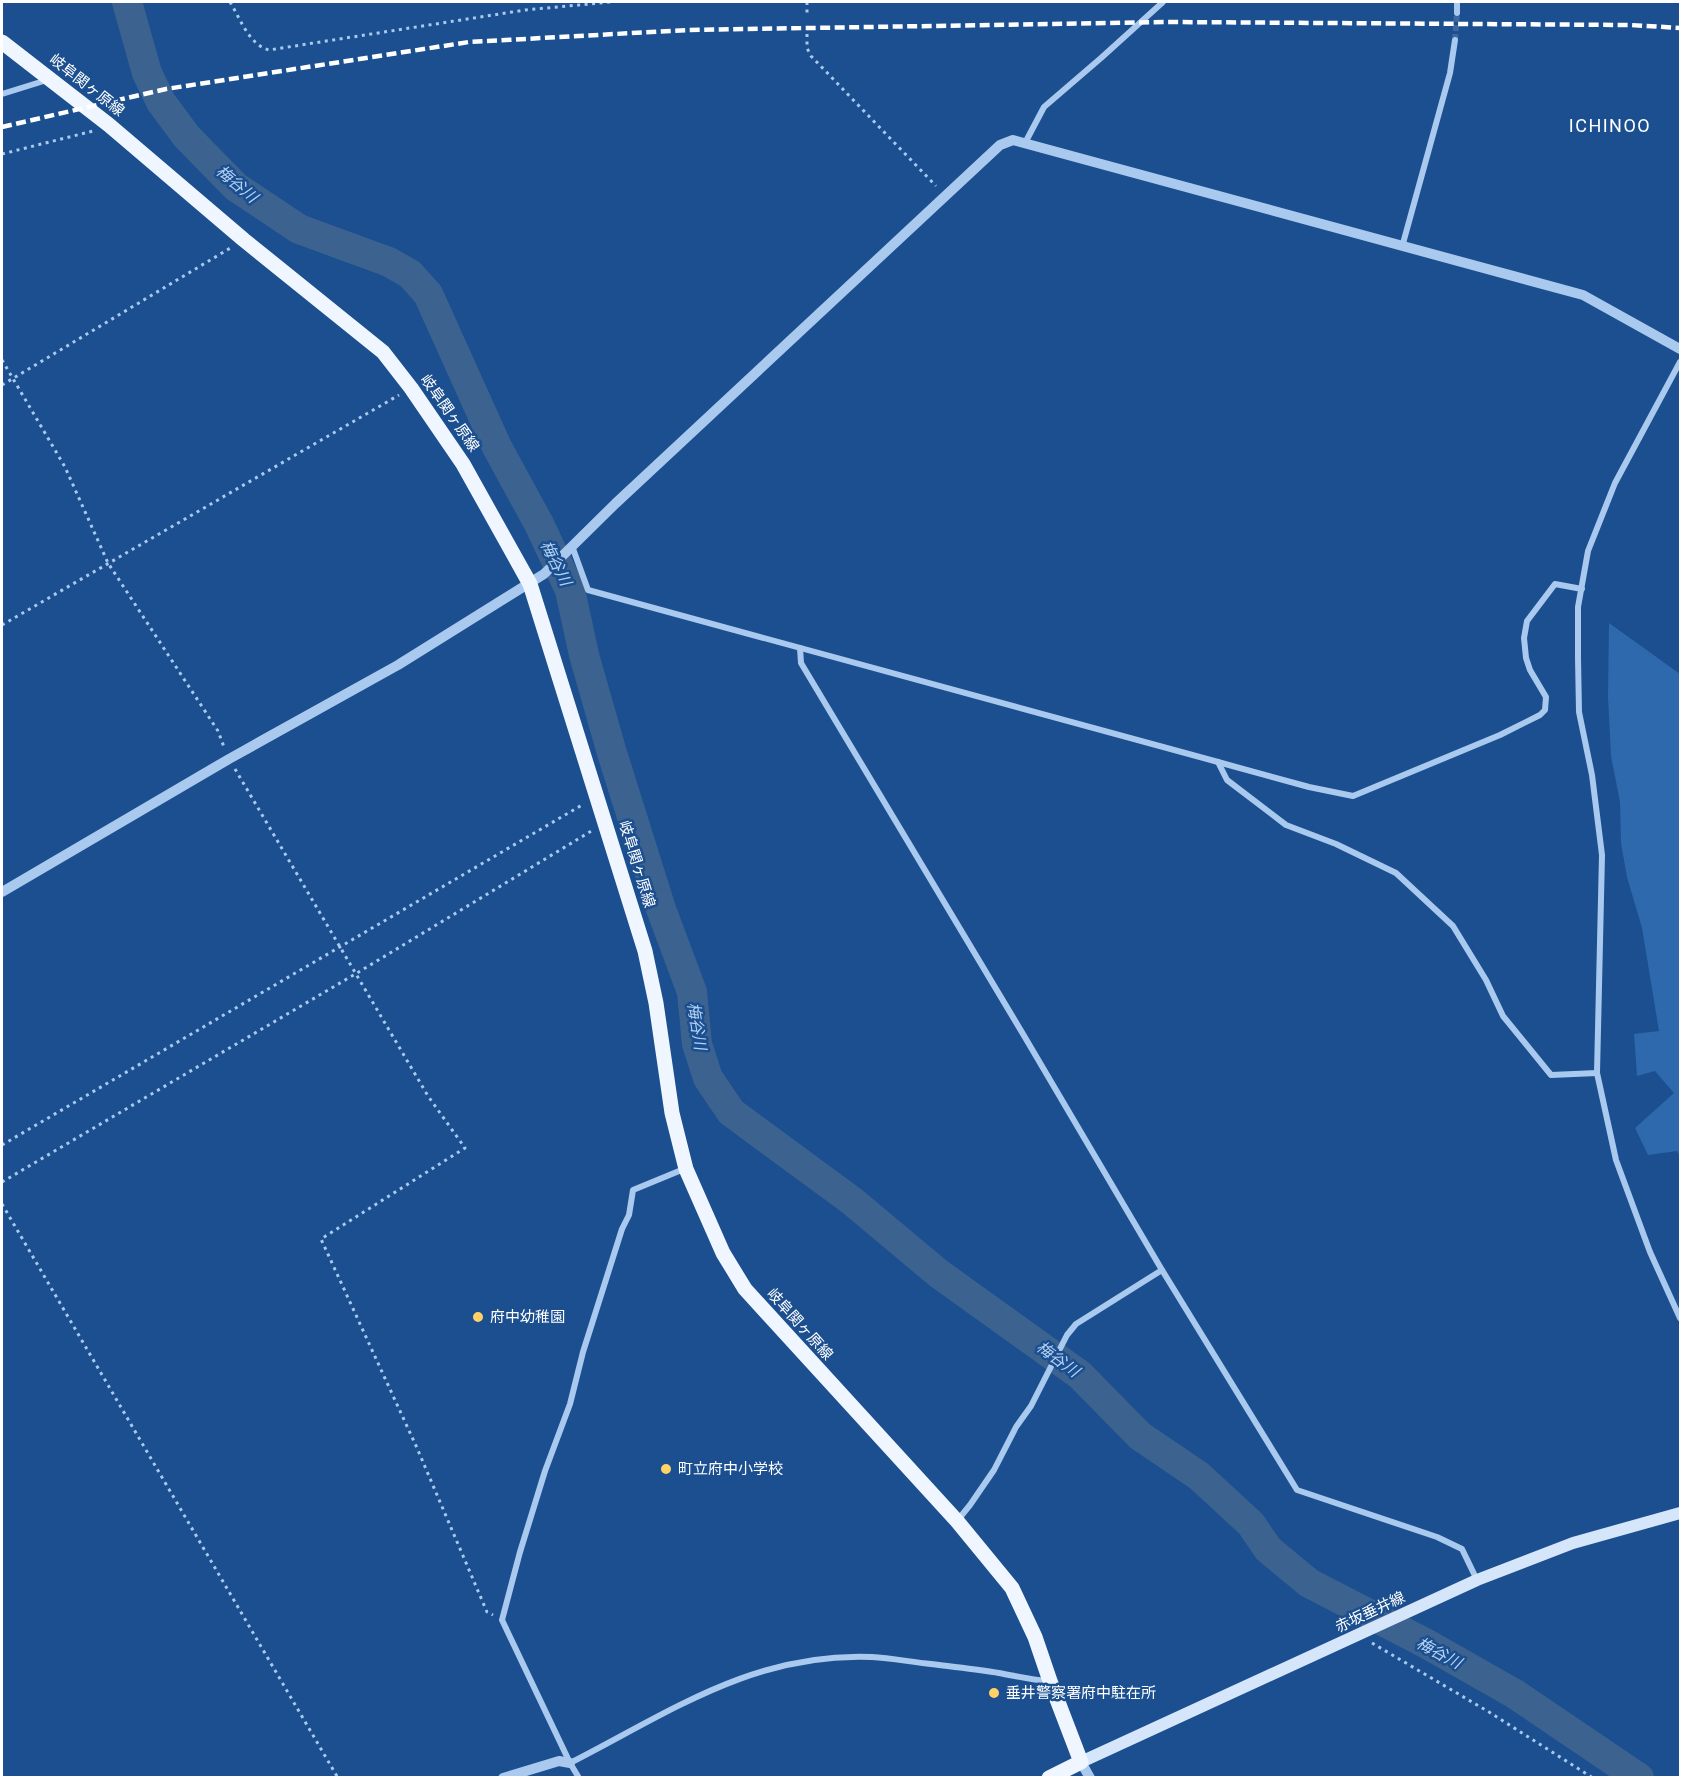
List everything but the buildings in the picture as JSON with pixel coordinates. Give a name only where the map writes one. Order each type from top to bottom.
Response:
[{"type":"main road","name":"岐阜関ヶ原線","points":[[2,42],[110,125],[244,240],[383,352],[464,464],[530,584],[645,951],[656,1003],[672,1113],[686,1169],[723,1253],[745,1289],[957,1521],[1012,1588],[1035,1637],[1081,1762]]},
{"type":"main road","name":"赤坂垂井線","points":[[1081,1762],[1477,1580],[1573,1543],[1680,1513]]},
{"type":"main road","points":[[1049,1778],[1081,1762]]},
{"type":"street","points":[[1025,143],[1044,107],[1163,2]]},
{"type":"street","points":[[1457,2],[1457,14]]},
{"type":"street","points":[[1402,247],[1450,72],[1455,40]]},
{"type":"street","points":[[2,94],[51,79]]},
{"type":"street","points":[[2,892],[230,759],[398,665],[544,574],[1000,145],[1013,140],[1583,295],[1680,349]]},
{"type":"street","points":[[1680,362],[1615,483],[1588,552],[1578,607],[1579,712],[1592,775],[1602,855],[1597,1072],[1616,1160],[1650,1252],[1680,1318]]},
{"type":"street","points":[[569,549],[588,590],[1309,787],[1353,796],[1540,715],[1546,705],[1546,697],[1530,670],[1526,658],[1524,638],[1527,621],[1555,585],[1581,589]]},
{"type":"street","points":[[800,648],[801,663],[1162,1270],[1297,1490],[1437,1537],[1462,1549],[1477,1580]]},
{"type":"street","points":[[1218,762],[1227,780],[1286,825],[1336,844],[1396,873],[1453,926],[1486,980],[1503,1016],[1551,1075],[1597,1072]]},
{"type":"street","points":[[579,1778],[502,1620],[545,1471],[570,1404],[587,1341],[622,1229],[629,1215],[633,1190],[686,1169]]},
{"type":"street","points":[[957,1521],[994,1470],[1012,1434],[1031,1406],[1067,1335],[1076,1324],[1162,1270]]},
{"type":"street","points":[[503,1778],[559,1761],[570,1763],[676,1705],[729,1681],[791,1663],[836,1657],[873,1657],[998,1673],[1028,1680],[1050,1681]]},
{"type":"street","points":[[1081,1762],[1090,1778]]},
{"type":"path","points":[[230,2],[253,41],[258,46],[269,50],[449,24],[525,10],[611,2]]},
{"type":"path","points":[[807,2],[807,15]]},
{"type":"path","points":[[807,34],[807,48],[810,57],[946,196]]},
{"type":"path","points":[[2,154],[110,125]]},
{"type":"path","points":[[2,385],[244,240]]},
{"type":"path","points":[[2,360],[65,467],[108,562],[218,731],[230,759],[428,1096],[465,1148],[321,1239],[488,1612],[502,1620]]},
{"type":"path","points":[[2,625],[411,388]]},
{"type":"path","points":[[2,1145],[597,796]]},
{"type":"path","points":[[2,1182],[357,973],[605,823]]},
{"type":"path","points":[[2,1204],[338,1778]]},
{"type":"path","points":[[1357,1635],[1489,1712],[1593,1778]]},
{"type":"shaded area","points":[[1609,623],[1680,674],[1680,1157],[1677,1151],[1648,1155],[1635,1128],[1674,1093],[1655,1071],[1637,1076],[1634,1034],[1659,1031],[1642,928],[1627,877],[1621,843],[1620,802],[1611,756],[1608,697]]},
{"type":"waterway","name":"梅谷川","points":[[127,2],[147,73],[161,102],[187,137],[236,187],[299,229],[389,262],[410,274],[428,294],[497,447],[539,524],[570,590],[584,655],[612,753],[661,909],[692,992],[697,1044],[708,1078],[731,1112],[852,1201],[938,1273],[1080,1375],[1140,1436],[1199,1476],[1251,1524],[1268,1549],[1309,1583],[1427,1644],[1515,1694],[1639,1778]]},
{"type":"tunnel","points":[[1455,40],[1457,13]]},
{"type":"railway","points":[[2,127],[166,89],[469,42],[688,30],[1171,22],[1630,25],[1680,28]]},
{"type":"place","name":"府中幼稚園","points":[[478,1317]]},
{"type":"place","name":"町立府中小学校","points":[[666,1469]]},
{"type":"place","name":"垂井警察署府中駐在所","points":[[994,1693]]},
{"type":"district","name":"ICHINOO","points":[[1610,125]]}]
